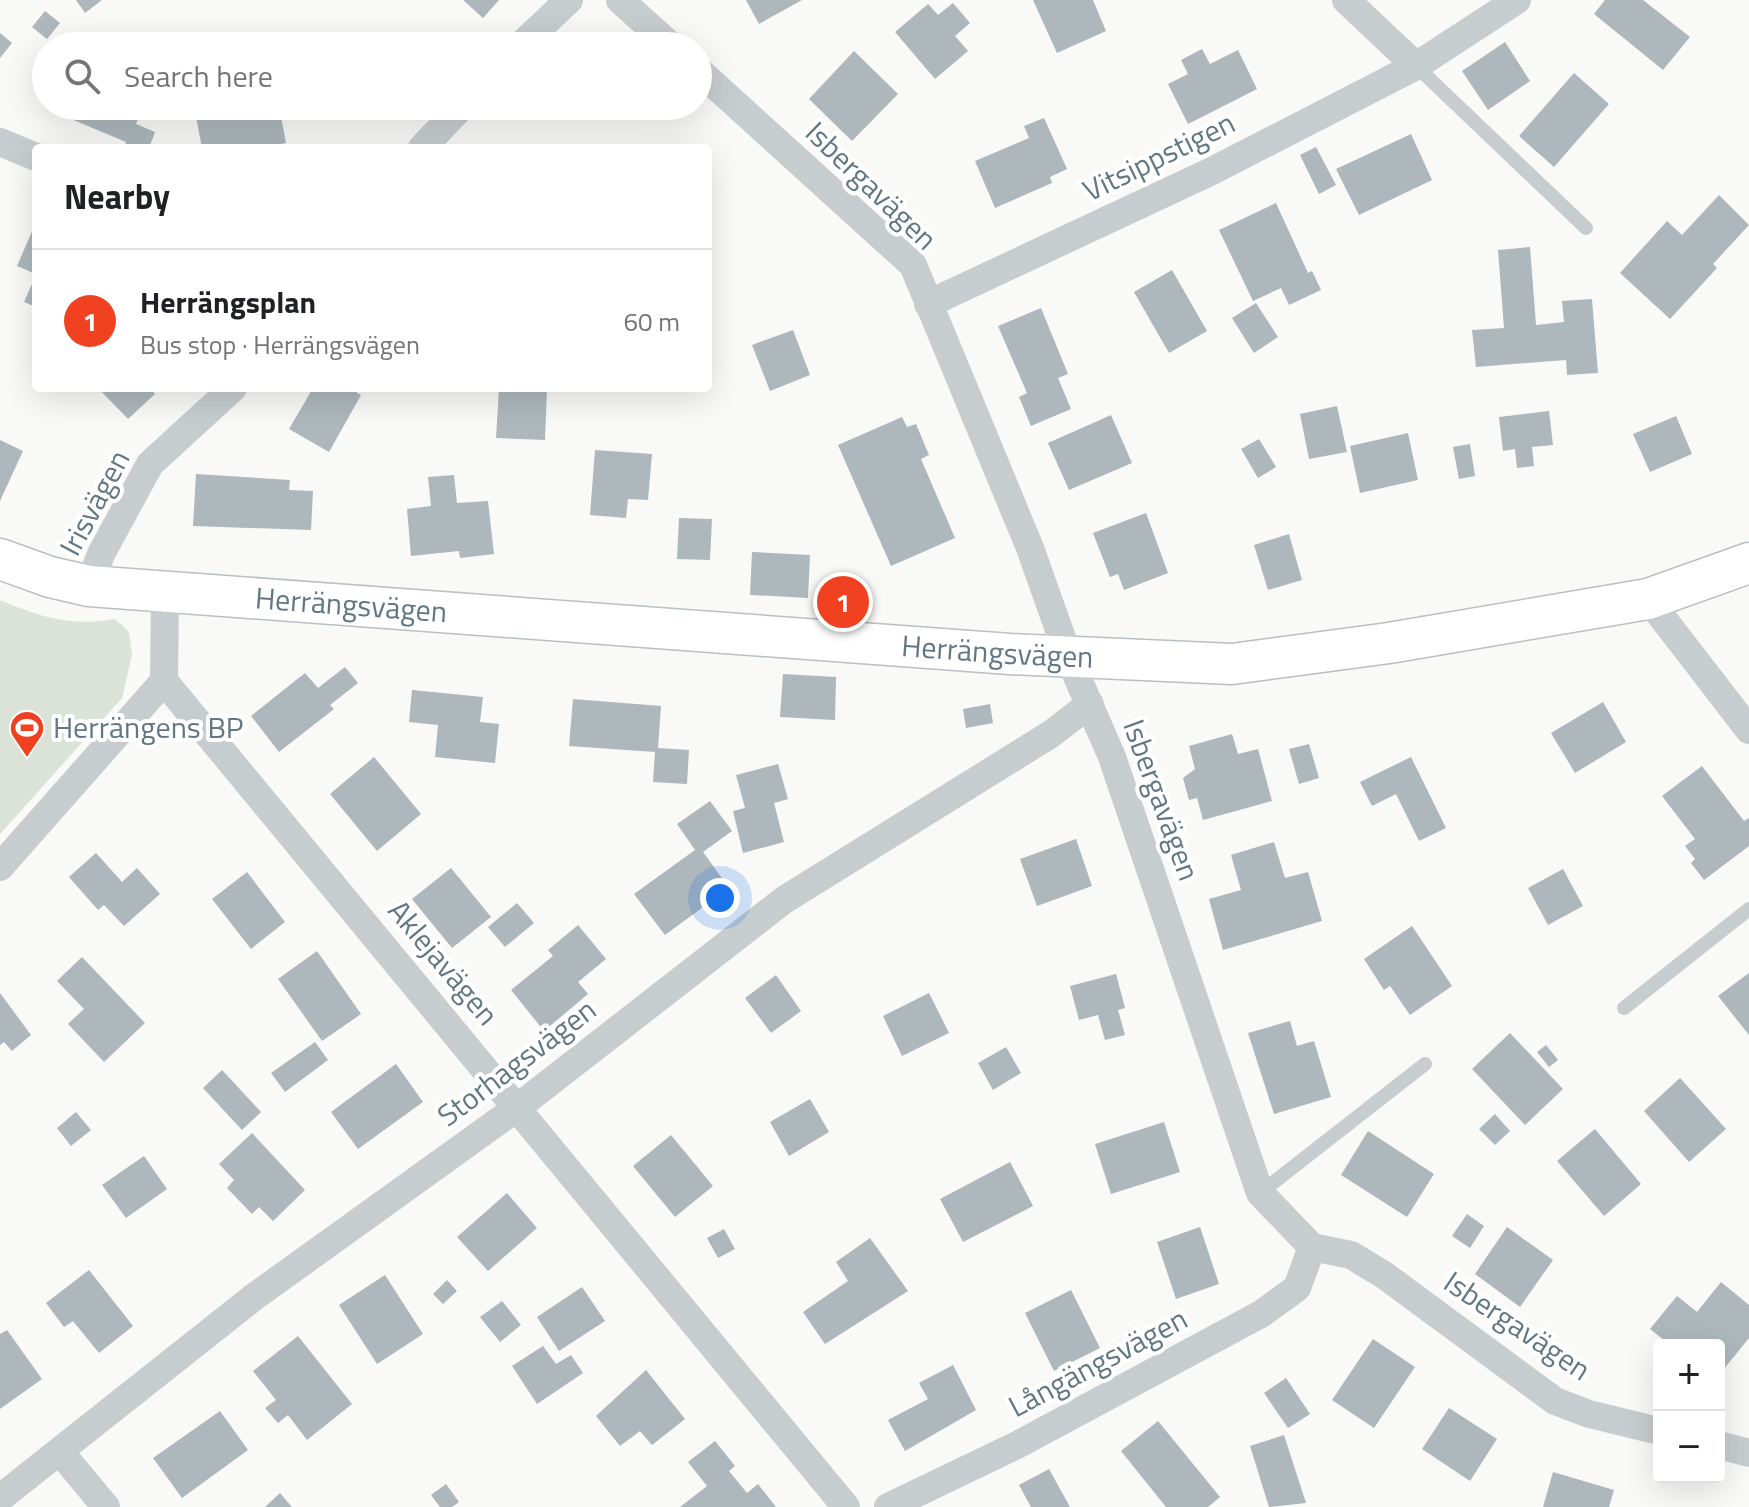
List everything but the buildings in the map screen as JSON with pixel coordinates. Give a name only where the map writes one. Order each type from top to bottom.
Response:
[{"type":"street","points":[[535,32],[569,0]]},
{"type":"street","points":[[620,0],[655,32]]},
{"type":"street","points":[[1346,0],[1416,66]]},
{"type":"street","name":"Vitsippstigen","points":[[928,304],[1212,171],[1416,66],[1517,0]]},
{"type":"street","name":"Isbergavägen","points":[[712,83],[913,265],[1030,548],[1069,658],[1112,757],[1260,1193],[1312,1247],[1351,1255],[1384,1275],[1555,1401],[1589,1414],[1653,1430]]},
{"type":"street","points":[[426,144],[449,120]]},
{"type":"street","points":[[0,142],[32,155]]},
{"type":"street","name":"Irisvägen","points":[[89,586],[101,554],[150,464],[229,392]]},
{"type":"street","name":"Herrängsvägen","points":[[0,559],[89,586],[1069,658],[1232,664],[1318,654],[1648,599],[1749,563]]},
{"type":"street","points":[[0,867],[164,681],[165,592]]},
{"type":"street","points":[[1648,599],[1749,730]]},
{"type":"street","name":"Aklejavägen","points":[[164,681],[846,1507]]},
{"type":"street","name":"Storhagsvägen","points":[[0,1498],[61,1453],[254,1297],[518,1107],[784,900],[1051,734],[1090,704]]},
{"type":"street","name":"Långängsvägen","points":[[888,1507],[1019,1444],[1261,1314],[1297,1288],[1312,1247]]},
{"type":"street","points":[[1725,1447],[1749,1453]]},
{"type":"street","points":[[61,1453],[106,1507]]},
{"type":"lane","points":[[1416,66],[1586,228]]},
{"type":"lane","points":[[1624,1008],[1749,909]]},
{"type":"lane","points":[[1260,1193],[1425,1064]]},
{"type":"shaded area","points":[[0,600],[56,619],[84,622],[115,619],[129,632],[132,655],[122,698],[0,834]]},
{"type":"place","name":"Herrängsplan","points":[[843,602]]},
{"type":"place","name":"Herrängens BP","points":[[27,759]]}]
